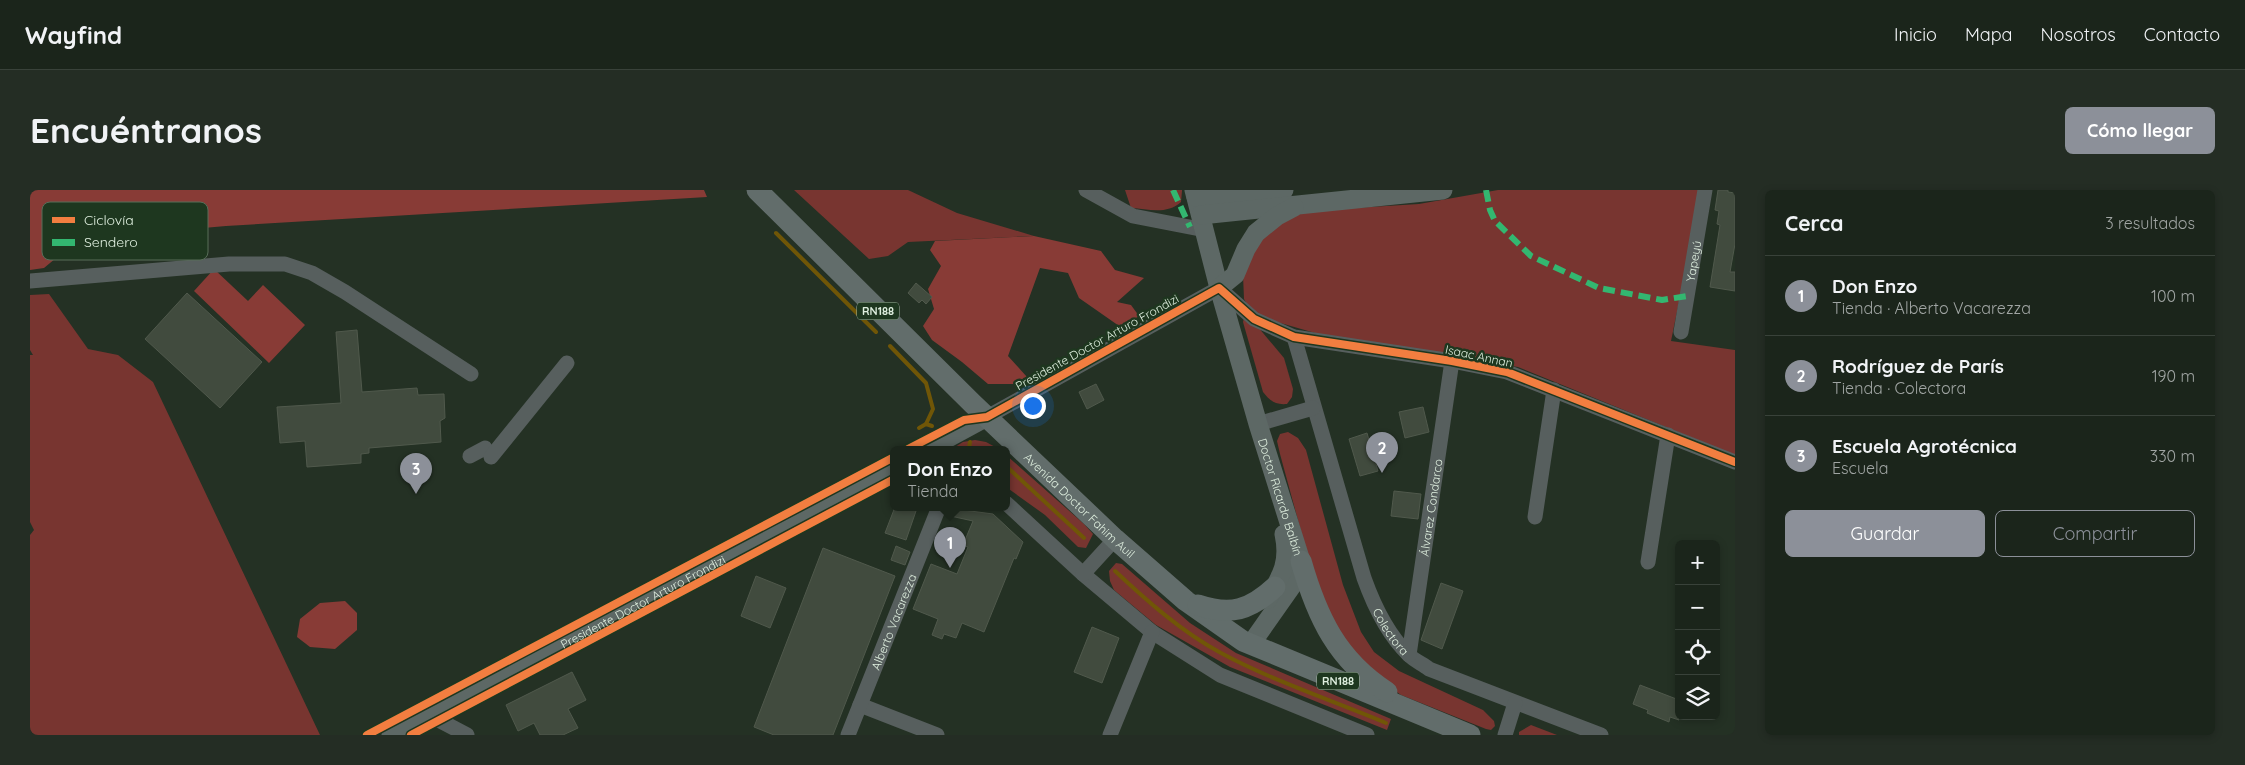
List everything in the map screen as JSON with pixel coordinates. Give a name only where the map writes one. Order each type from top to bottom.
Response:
[{"type":"highway","name":"Avenida Doctor Fahim Auil","points":[[757,190],[987,417],[1114,539],[1186,602],[1247,643]]},
{"type":"highway","points":[[1301,561],[1317,609],[1338,648],[1370,681],[1426,717]]},
{"type":"highway","points":[[1186,602],[1229,612],[1253,604],[1275,587]]},
{"type":"highway","name":"RN188","points":[[1247,643],[1465,734]]},
{"type":"main road","points":[[1199,208],[1284,190]]},
{"type":"main road","points":[[1199,208],[1302,204],[1443,190]]},
{"type":"main road","points":[[1219,288],[1235,275],[1246,250],[1256,234],[1276,216],[1302,204]]},
{"type":"main road","name":"Doctor Ricardo Balbín","points":[[1199,208],[1219,288],[1258,424],[1301,561],[1300,573],[1296,580],[1247,643]]},
{"type":"main road","name":"Presidente Doctor Arturo Frondizi","points":[[936,446],[987,417]]},
{"type":"main road","name":"Doctor Ricardo Balbín","points":[[1247,643],[1286,565],[1287,546],[1258,424]]},
{"type":"main road","name":"Presidente Doctor Arturo Frondizi","points":[[391,735],[890,470]]},
{"type":"street","points":[[1086,190],[1133,216],[1199,208]]},
{"type":"street","name":"Yapeyú","points":[[1681,332],[1705,190]]},
{"type":"street","points":[[30,281],[229,264],[285,264],[312,273],[345,292],[471,374]]},
{"type":"street","name":"Presidente Doctor Arturo Frondizi","points":[[987,417],[1219,288]]},
{"type":"street","name":"Isaac Annan","points":[[1219,288],[1254,319],[1294,337],[1452,361],[1507,372],[1735,462]]},
{"type":"street","name":"Colectora","points":[[1294,337],[1313,408],[1364,578],[1374,606],[1388,629],[1409,655],[1429,669],[1601,735]]},
{"type":"street","name":"Álvarez Condarco","points":[[1409,655],[1452,361]]},
{"type":"street","points":[[470,456],[488,452],[567,363]]},
{"type":"street","points":[[1535,517],[1554,390]]},
{"type":"street","points":[[1258,424],[1313,408]]},
{"type":"street","points":[[1648,562],[1668,435]]},
{"type":"street","points":[[1010,507],[1083,574],[1152,632],[1220,675],[1367,735]]},
{"type":"street","name":"Alberto Vacarezza","points":[[848,735],[937,511]]},
{"type":"street","points":[[1083,574],[1114,539]]},
{"type":"street","points":[[1110,735],[1152,632]]},
{"type":"street","points":[[1505,735],[1515,703]]},
{"type":"street","points":[[860,705],[937,735]]},
{"type":"street","points":[[428,716],[467,735]]},
{"type":"shaded area","points":[[30,190],[704,190],[707,197],[208,228],[208,202],[42,202],[42,260],[54,260],[44,268],[30,270]]},
{"type":"shaded area","points":[[794,190],[908,190],[957,213],[1034,236],[908,242],[888,256],[869,259]]},
{"type":"shaded area","points":[[1125,190],[1182,190],[1181,202],[1170,209],[1164,210],[1131,208]]},
{"type":"shaded area","points":[[1498,190],[1702,190],[1671,341],[1735,350],[1735,455],[1518,367],[1322,335],[1277,322],[1251,311],[1244,299],[1243,275],[1253,250],[1269,230],[1305,211],[1419,204]]},
{"type":"shaded area","points":[[1034,236],[1101,251],[1115,270],[1144,278],[1117,302],[1131,305],[1139,316],[1122,328],[1079,298],[1068,273],[1040,268],[1008,356],[1027,377],[1013,384],[988,384],[932,340],[923,326],[934,309],[928,289],[941,266],[930,250],[935,241]]},
{"type":"shaded area","points":[[214,269],[248,301],[263,285],[305,325],[269,363],[194,291]]},
{"type":"shaded area","points":[[49,294],[88,349],[118,355],[153,382],[320,735],[30,735],[30,535],[34,530],[30,522],[30,355],[33,355],[30,350],[30,295]]},
{"type":"shaded area","points":[[1244,318],[1258,327],[1284,358],[1293,389],[1292,397],[1287,404],[1273,402],[1263,392],[1243,322]]},
{"type":"shaded area","points":[[1288,432],[1298,438],[1306,450],[1343,585],[1361,632],[1374,652],[1399,671],[1483,710],[1494,721],[1495,726],[1491,730],[1401,695],[1380,680],[1332,626],[1305,546],[1277,441],[1280,434]]},
{"type":"shaded area","points":[[975,440],[986,442],[993,446],[957,446],[963,442]]},
{"type":"shaded area","points":[[1010,459],[1093,534],[1086,548],[1078,547],[1045,515],[1010,490]]},
{"type":"shaded area","points":[[1116,563],[1122,564],[1190,623],[1236,653],[1391,719],[1387,730],[1230,667],[1156,625],[1114,590],[1110,581],[1109,571]]},
{"type":"shaded area","points":[[345,601],[357,613],[357,630],[335,649],[310,647],[297,637],[300,619],[320,603]]},
{"type":"shaded area","points":[[1531,725],[1557,735],[1519,735],[1519,732]]},
{"type":"building","points":[[1718,190],[1728,190],[1728,192],[1735,193],[1735,244],[1730,272],[1735,272],[1735,291],[1710,287],[1720,225],[1717,224],[1719,211],[1715,210]]},
{"type":"building","points":[[916,283],[932,297],[926,304],[922,300],[919,303],[908,293]]},
{"type":"building","points":[[187,293],[262,362],[220,408],[145,339]]},
{"type":"building","points":[[357,330],[362,392],[417,388],[418,395],[444,394],[445,418],[440,421],[441,442],[369,448],[369,453],[361,454],[361,463],[307,467],[305,441],[280,443],[277,407],[341,403],[336,332]]},
{"type":"building","points":[[1096,384],[1104,400],[1087,409],[1079,392]]},
{"type":"building","points":[[1423,407],[1429,432],[1405,438],[1399,412]]},
{"type":"building","points":[[1367,433],[1378,471],[1360,476],[1349,439]]},
{"type":"building","points":[[1394,491],[1421,494],[1418,519],[1391,516]]},
{"type":"building","points":[[893,511],[916,511],[906,540],[885,533]]},
{"type":"building","points":[[947,511],[970,511],[993,514],[1023,542],[1016,559],[1014,558],[984,632],[962,623],[956,638],[944,634],[942,639],[932,635],[938,619],[913,609],[931,564],[957,574],[968,547],[963,545],[973,521],[946,515]]},
{"type":"building","points":[[896,546],[910,552],[905,565],[891,560]]},
{"type":"building","points":[[823,548],[895,576],[833,735],[774,735],[754,727]]},
{"type":"building","points":[[756,576],[786,588],[770,628],[741,616]]},
{"type":"building","points":[[1441,583],[1463,591],[1442,649],[1421,640]]},
{"type":"building","points":[[1092,627],[1119,638],[1102,683],[1074,672]]},
{"type":"building","points":[[572,672],[586,700],[568,709],[578,728],[563,735],[540,735],[534,723],[518,731],[506,705]]},
{"type":"building","points":[[1640,685],[1675,698],[1675,719],[1670,717],[1669,722],[1647,713],[1648,710],[1633,704]]},
{"type":"waterway","points":[[776,233],[876,332]]},
{"type":"waterway","points":[[890,346],[926,383],[933,409],[926,424]]},
{"type":"waterway","points":[[919,428],[926,424],[932,426]]},
{"type":"waterway","points":[[969,446],[970,442]]},
{"type":"waterway","points":[[1010,470],[1084,538]]},
{"type":"waterway","points":[[1115,571],[1152,605],[1179,626],[1221,653],[1282,681],[1386,723]]},
{"type":"marked path","points":[[1173,190],[1190,227]]},
{"type":"marked path","points":[[1486,190],[1490,210],[1495,221],[1531,256],[1599,288],[1662,300],[1687,296]]},
{"type":"cycle path","points":[[914,446],[964,420],[987,417],[1219,288],[1254,319],[1294,337],[1452,361],[1507,372],[1735,462]]},
{"type":"cycle path","points":[[367,735],[890,459]]},
{"type":"cycle path","points":[[411,735],[890,481]]},
{"type":"place","name":"Rodríguez de París","points":[[1382,473]]},
{"type":"place","name":"Escuela Agrotécnica","points":[[416,494]]},
{"type":"place","name":"Don Enzo","points":[[950,568]]}]
